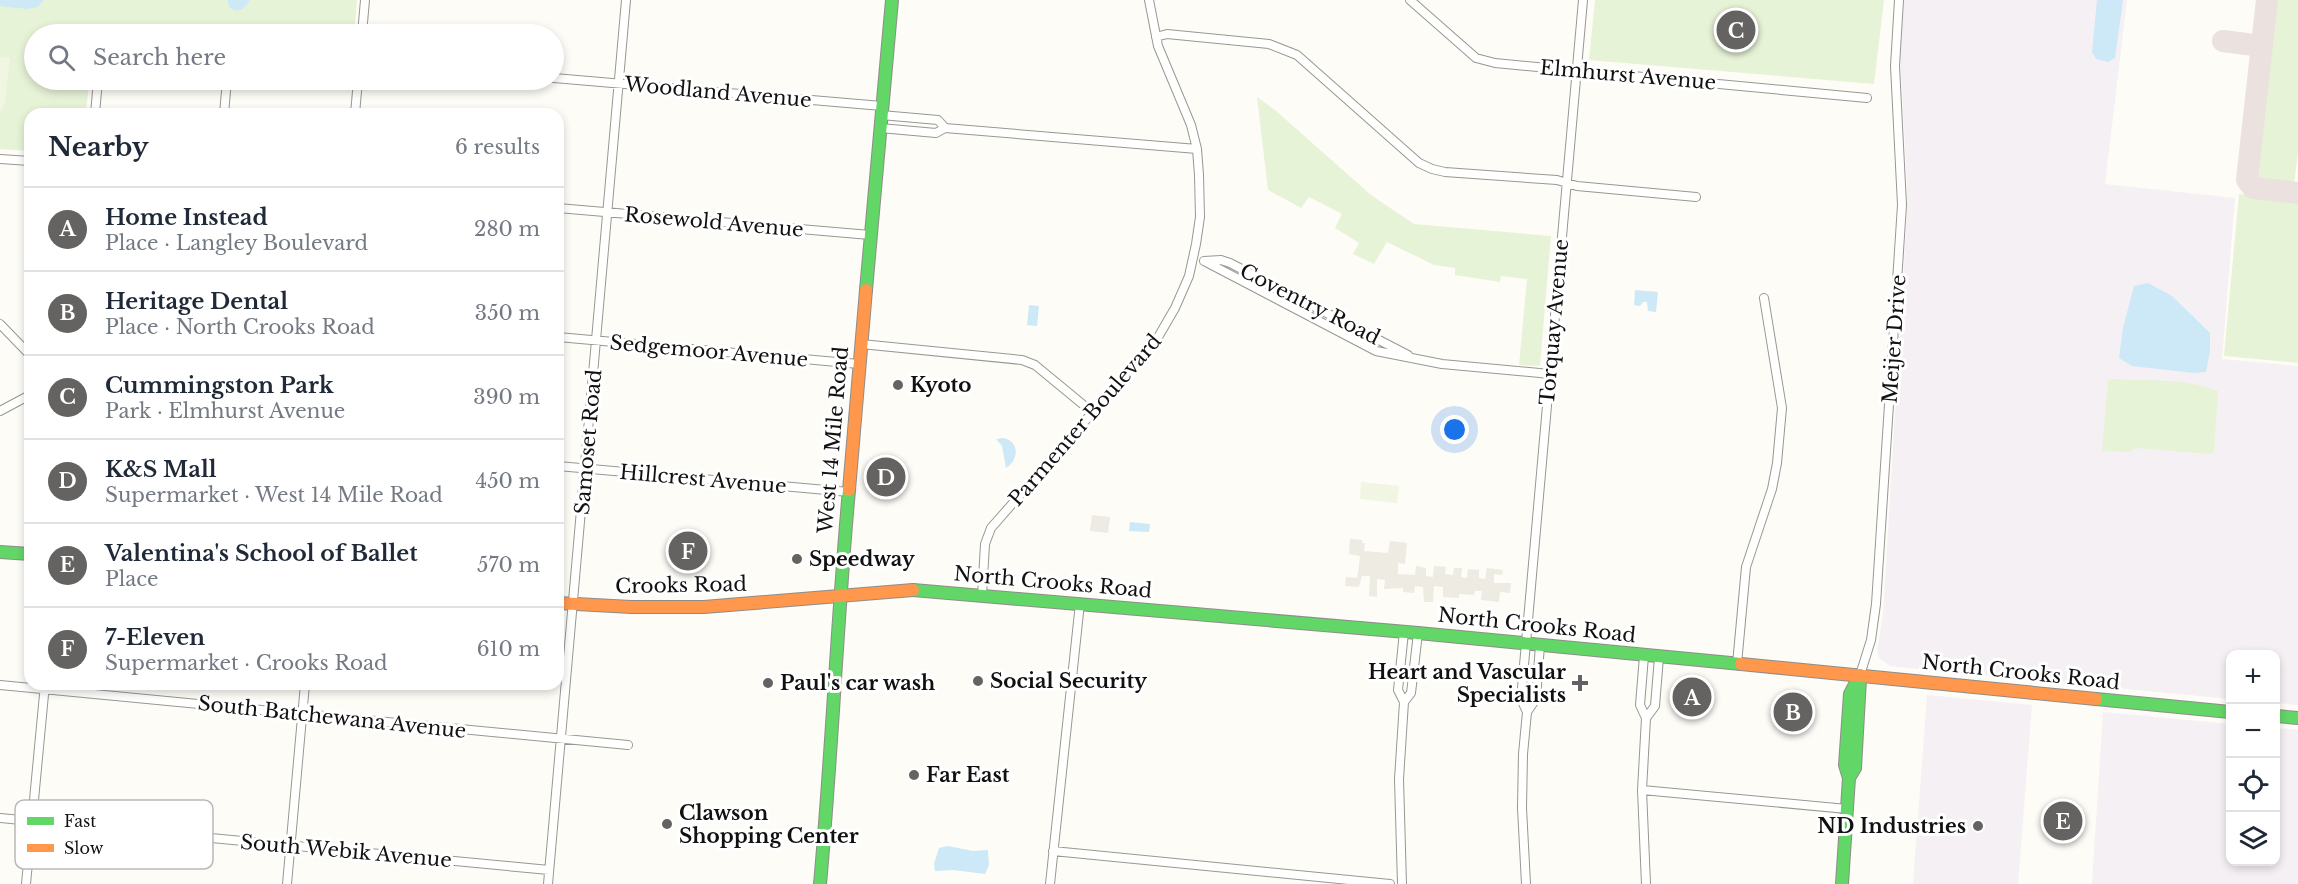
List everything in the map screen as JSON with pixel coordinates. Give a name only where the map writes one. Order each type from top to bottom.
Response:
[{"type":"main road","name":"West 14 Mile Road","points":[[820,884],[831,762],[840,595],[892,0]]},
{"type":"main road","points":[[0,552],[24,554]]},
{"type":"main road","name":"North Crooks Road","points":[[840,595],[909,590],[1080,603],[1418,633],[2226,712]]},
{"type":"main road","name":"Crooks Road","points":[[564,603],[630,607],[748,604],[840,595]]},
{"type":"main road","points":[[1842,884],[1849,778],[1855,768],[1860,675]]},
{"type":"main road","points":[[2280,716],[2298,718]]},
{"type":"street","points":[[363,24],[365,0]]},
{"type":"street","name":"Samoset Road","points":[[548,884],[626,0]]},
{"type":"street","name":"Parmenter Boulevard","points":[[982,596],[985,544],[991,528],[1157,339],[1182,293],[1193,259],[1200,218],[1197,149],[1191,125],[1156,37],[1149,0]]},
{"type":"street","name":"Elmhurst Avenue","points":[[1410,0],[1476,58],[1495,63],[1867,98]]},
{"type":"street","name":"Torquay Avenue","points":[[1527,712],[1521,699],[1583,0]]},
{"type":"street","name":"Meijer Drive","points":[[1860,675],[1867,656],[1876,610],[1899,251],[1901,181],[1895,66],[1899,0]]},
{"type":"street","points":[[1156,37],[1167,34],[1280,47],[1297,55],[1425,167],[1445,172],[1557,180],[1577,186],[1696,197]]},
{"type":"street","name":"Woodland Avenue","points":[[564,79],[882,110],[938,120],[945,128]]},
{"type":"street","points":[[96,108],[97,90]]},
{"type":"street","points":[[225,108],[226,90]]},
{"type":"street","points":[[356,108],[357,90]]},
{"type":"street","name":"Woodland Avenue","points":[[880,128],[936,133],[945,128],[1197,149]]},
{"type":"street","points":[[0,159],[24,161]]},
{"type":"street","name":"Rosewold Avenue","points":[[564,208],[870,235]]},
{"type":"street","name":"Coventry Road","points":[[1193,259],[1206,262],[1376,351],[1442,364],[1550,374]]},
{"type":"street","points":[[1737,664],[1746,567],[1772,489],[1782,408],[1764,298]]},
{"type":"street","points":[[0,324],[24,349]]},
{"type":"street","name":"Sedgemoor Avenue","points":[[564,337],[860,364]]},
{"type":"street","points":[[861,344],[1022,360],[1035,365],[1092,412]]},
{"type":"street","points":[[0,411],[24,398]]},
{"type":"street","name":"Hillcrest Avenue","points":[[564,467],[849,492]]},
{"type":"street","points":[[1050,884],[1080,603]]},
{"type":"street","points":[[1402,884],[1400,779],[1404,702],[1398,690],[1404,632]]},
{"type":"street","points":[[1404,702],[1411,693],[1418,633]]},
{"type":"street","points":[[1526,884],[1522,808],[1523,754],[1527,712],[1536,699],[1540,645]]},
{"type":"street","points":[[1644,656],[1640,705],[1646,718],[1642,790],[1646,884]]},
{"type":"street","points":[[1646,718],[1655,706],[1659,657]]},
{"type":"street","name":"South Batchewana Avenue","points":[[0,685],[24,686]]},
{"type":"street","points":[[34,800],[45,690]]},
{"type":"street","name":"South Batchewana Avenue","points":[[74,690],[628,745]]},
{"type":"street","points":[[286,884],[304,690]]},
{"type":"street","points":[[1642,790],[1847,809]]},
{"type":"street","name":"South Webik Avenue","points":[[0,818],[15,819]]},
{"type":"street","name":"South Webik Avenue","points":[[213,839],[549,870]]},
{"type":"street","points":[[1053,851],[1390,884]]},
{"type":"street","points":[[26,884],[27,869]]},
{"type":"shaded area","points":[[1904,0],[2127,0],[2105,184],[2235,198],[2222,359],[2298,366],[2298,705],[2280,703],[2280,650],[2226,650],[2226,699],[1890,666],[1879,658],[1877,652],[1883,615],[1907,214],[1900,54]]},
{"type":"shaded area","points":[[1092,515],[1110,517],[1108,533],[1090,531]]},
{"type":"shaded area","points":[[1350,539],[1362,540],[1362,543],[1365,543],[1364,551],[1388,553],[1390,541],[1407,543],[1405,564],[1398,563],[1398,574],[1415,575],[1416,566],[1426,568],[1426,576],[1433,577],[1434,566],[1446,567],[1445,574],[1453,575],[1454,568],[1462,568],[1461,577],[1467,578],[1468,569],[1479,570],[1479,578],[1485,579],[1487,568],[1503,570],[1502,575],[1494,574],[1494,583],[1511,583],[1510,593],[1500,592],[1499,602],[1481,600],[1482,591],[1475,591],[1474,595],[1459,594],[1459,598],[1443,597],[1443,587],[1434,586],[1433,602],[1424,602],[1423,587],[1415,586],[1414,593],[1403,592],[1403,588],[1384,589],[1385,580],[1377,579],[1377,597],[1369,596],[1370,576],[1362,576],[1359,587],[1345,586],[1346,577],[1357,578],[1359,566],[1360,556],[1349,554]]},
{"type":"shaded area","points":[[1927,695],[2032,705],[2018,884],[1913,884]]},
{"type":"shaded area","points":[[2103,712],[2226,724],[2226,866],[2280,866],[2280,728],[2298,730],[2298,884],[2092,884]]},
{"type":"green space","points":[[0,0],[357,0],[355,24],[24,24],[24,90],[88,90],[87,108],[24,108],[24,151],[0,149]]},
{"type":"green space","points":[[1595,0],[1884,0],[1874,84],[1589,60]]},
{"type":"green space","points":[[2273,0],[2298,0],[2298,152],[2294,184],[2276,186],[2254,180],[2254,157]]},
{"type":"green space","points":[[0,57],[10,58],[5,102],[0,112]]},
{"type":"green space","points":[[1257,97],[1275,110],[1371,195],[1414,224],[1551,236],[1540,366],[1519,365],[1527,279],[1501,276],[1500,282],[1455,275],[1455,268],[1434,265],[1387,242],[1374,264],[1353,254],[1359,243],[1335,228],[1342,214],[1309,197],[1301,208],[1268,190]]},
{"type":"green space","points":[[2239,194],[2298,200],[2298,363],[2224,356]]},
{"type":"green space","points":[[2108,380],[2180,382],[2218,391],[2214,452],[2211,454],[2136,448],[2129,452],[2102,451]]},
{"type":"green space","points":[[1361,482],[1399,486],[1397,503],[1360,499]]},
{"type":"water","points":[[0,0],[44,0],[38,7],[27,9],[0,6]]},
{"type":"water","points":[[227,0],[250,0],[244,8],[236,10],[230,8]]},
{"type":"water","points":[[2097,0],[2123,0],[2115,58],[2108,62],[2096,59],[2092,52]]},
{"type":"water","points":[[2148,283],[2172,296],[2210,333],[2210,351],[2206,372],[2194,373],[2132,366],[2119,358],[2123,328],[2134,286]]},
{"type":"water","points":[[1635,290],[1658,292],[1656,312],[1648,311],[1647,302],[1643,302],[1640,306],[1634,305]]},
{"type":"water","points":[[1029,305],[1039,306],[1037,326],[1027,325]]},
{"type":"water","points":[[1003,438],[1012,443],[1016,451],[1013,460],[1006,468],[1002,446],[996,439]]},
{"type":"water","points":[[1130,522],[1150,524],[1149,532],[1129,531]]},
{"type":"water","points":[[948,846],[973,851],[988,850],[989,865],[985,874],[953,870],[935,871],[934,864],[939,848]]},
{"type":"taxiway","points":[[2267,0],[2247,180],[2253,188],[2298,193]]},
{"type":"taxiway","points":[[2223,41],[2262,46]]},
{"type":"traffic: fast","points":[[866,290],[892,0]]},
{"type":"traffic: fast","points":[[820,884],[849,490]]},
{"type":"traffic: fast","points":[[0,552],[24,554]]},
{"type":"traffic: fast","points":[[913,590],[1418,633],[1741,664]]},
{"type":"traffic: fast","points":[[1842,884],[1849,778],[1845,765],[1850,694],[1860,675]]},
{"type":"traffic: fast","points":[[1849,778],[1855,768],[1860,679]]},
{"type":"traffic: fast","points":[[2096,699],[2226,712]]},
{"type":"traffic: fast","points":[[2280,716],[2298,718]]},
{"type":"traffic: slow","points":[[849,490],[866,290]]},
{"type":"traffic: slow","points":[[564,603],[631,607],[704,607],[913,590]]},
{"type":"traffic: slow","points":[[1741,664],[2096,699]]},
{"type":"place","name":"Cummingston Park","points":[[1736,30]]},
{"type":"place","name":"Kyoto","points":[[898,385]]},
{"type":"place","name":"K&S Mall","points":[[886,477]]},
{"type":"place","name":"7-Eleven","points":[[688,551]]},
{"type":"place","name":"Speedway","points":[[797,559]]},
{"type":"place","name":"Social Security","points":[[978,681]]},
{"type":"place","name":"Paul's car wash","points":[[768,683]]},
{"type":"place","name":"Heart and Vascular Specialists","points":[[1580,683]]},
{"type":"place","name":"Home Instead","points":[[1692,697]]},
{"type":"place","name":"Heritage Dental","points":[[1793,712]]},
{"type":"place","name":"Far East","points":[[914,775]]},
{"type":"place","name":"Valentina's School of Ballet","points":[[2063,821]]},
{"type":"place","name":"Clawson Shopping Center","points":[[667,824]]},
{"type":"place","name":"ND Industries","points":[[1978,826]]}]
